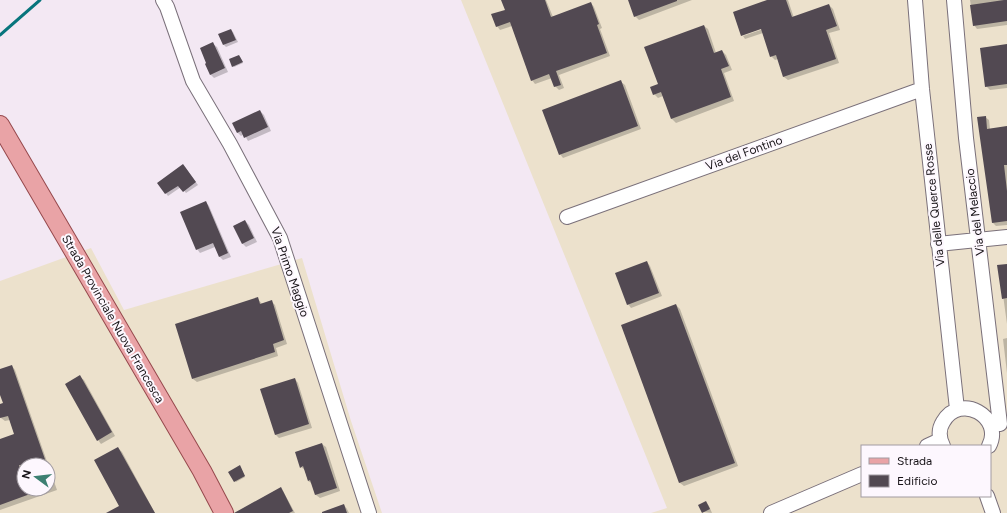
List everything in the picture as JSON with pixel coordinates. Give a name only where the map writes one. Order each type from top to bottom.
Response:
[{"type":"main road","name":"Strada Provinciale Nuova Francesca","points":[[0,125],[202,471],[224,513]]},
{"type":"street","name":"Via Primo Maggio","points":[[163,0],[167,6],[193,81],[230,144],[280,238],[368,513]]},
{"type":"street","name":"Via delle Querce Rosse","points":[[915,0],[922,88],[938,244],[957,409]]},
{"type":"street","name":"Via del Melaccio","points":[[954,0],[966,138],[999,424],[992,435],[989,445]]},
{"type":"street","name":"Via del Fontino","points":[[567,217],[922,88]]},
{"type":"street","points":[[938,244],[1007,237]]},
{"type":"street","points":[[937,444],[942,424],[946,417],[957,409],[968,408],[975,410],[982,414],[987,420],[999,424]]},
{"type":"street","points":[[771,513],[861,474]]},
{"type":"street","points":[[987,497],[993,513]]},
{"type":"shaded area","points":[[461,0],[1007,0],[1007,513],[651,513],[667,508]]},
{"type":"shaded area","points":[[91,248],[124,310],[302,258],[351,421],[382,513],[0,513],[0,281]]},
{"type":"building","points":[[501,0],[545,0],[551,17],[591,2],[607,53],[556,71],[561,85],[554,87],[549,74],[531,81],[510,22],[496,27],[491,14],[505,10]]},
{"type":"building","points":[[628,0],[677,0],[677,1],[634,17]]},
{"type":"building","points":[[767,0],[786,0],[792,17],[829,4],[837,26],[826,30],[836,59],[783,77],[776,55],[770,57],[761,29],[741,36],[733,12]]},
{"type":"building","points":[[1007,0],[1007,21],[973,26],[970,5]]},
{"type":"building","points":[[704,25],[714,53],[722,50],[729,66],[721,69],[731,97],[671,119],[661,92],[653,95],[650,87],[658,84],[644,47]]},
{"type":"building","points":[[231,29],[236,40],[223,45],[218,34]]},
{"type":"building","points":[[213,42],[225,68],[210,75],[200,48]]},
{"type":"building","points":[[1007,44],[1007,84],[985,87],[980,48]]},
{"type":"building","points":[[239,55],[243,62],[232,67],[229,59]]},
{"type":"building","points":[[621,80],[638,126],[559,155],[542,110]]},
{"type":"building","points":[[260,110],[268,127],[244,138],[241,131],[237,133],[232,123]]},
{"type":"building","points":[[986,116],[987,129],[1007,126],[1007,165],[1004,165],[1007,191],[1007,221],[992,223],[977,117]]},
{"type":"building","points":[[183,164],[196,182],[183,192],[178,186],[165,194],[157,183]]},
{"type":"building","points":[[206,201],[228,253],[219,257],[213,243],[196,250],[180,212]]},
{"type":"building","points":[[245,220],[254,238],[242,244],[233,226]]},
{"type":"building","points":[[647,261],[659,293],[627,305],[615,273]]},
{"type":"building","points":[[1007,264],[1007,298],[1002,299],[997,265]]},
{"type":"building","points":[[258,297],[260,304],[272,300],[284,340],[273,344],[275,352],[192,379],[175,324]]},
{"type":"building","points":[[676,304],[735,463],[679,483],[621,325]]},
{"type":"building","points":[[12,365],[44,457],[16,457],[16,497],[22,497],[0,505],[0,439],[14,434],[8,416],[0,418],[0,404],[3,403],[0,395],[0,369]]},
{"type":"building","points":[[80,375],[112,432],[97,441],[65,384]]},
{"type":"building","points":[[295,378],[309,424],[275,435],[260,389]]},
{"type":"building","points":[[322,443],[337,488],[315,495],[303,466],[300,468],[295,452]]},
{"type":"building","points":[[118,447],[155,513],[106,513],[119,506],[94,460]]},
{"type":"building","points":[[240,465],[245,476],[234,482],[228,472]]},
{"type":"building","points":[[281,487],[293,511],[289,513],[234,513]]},
{"type":"building","points":[[706,501],[710,509],[702,513],[698,505]]},
{"type":"building","points":[[344,504],[347,513],[322,513],[322,512]]},
{"type":"waterway","points":[[0,35],[40,0]]}]
